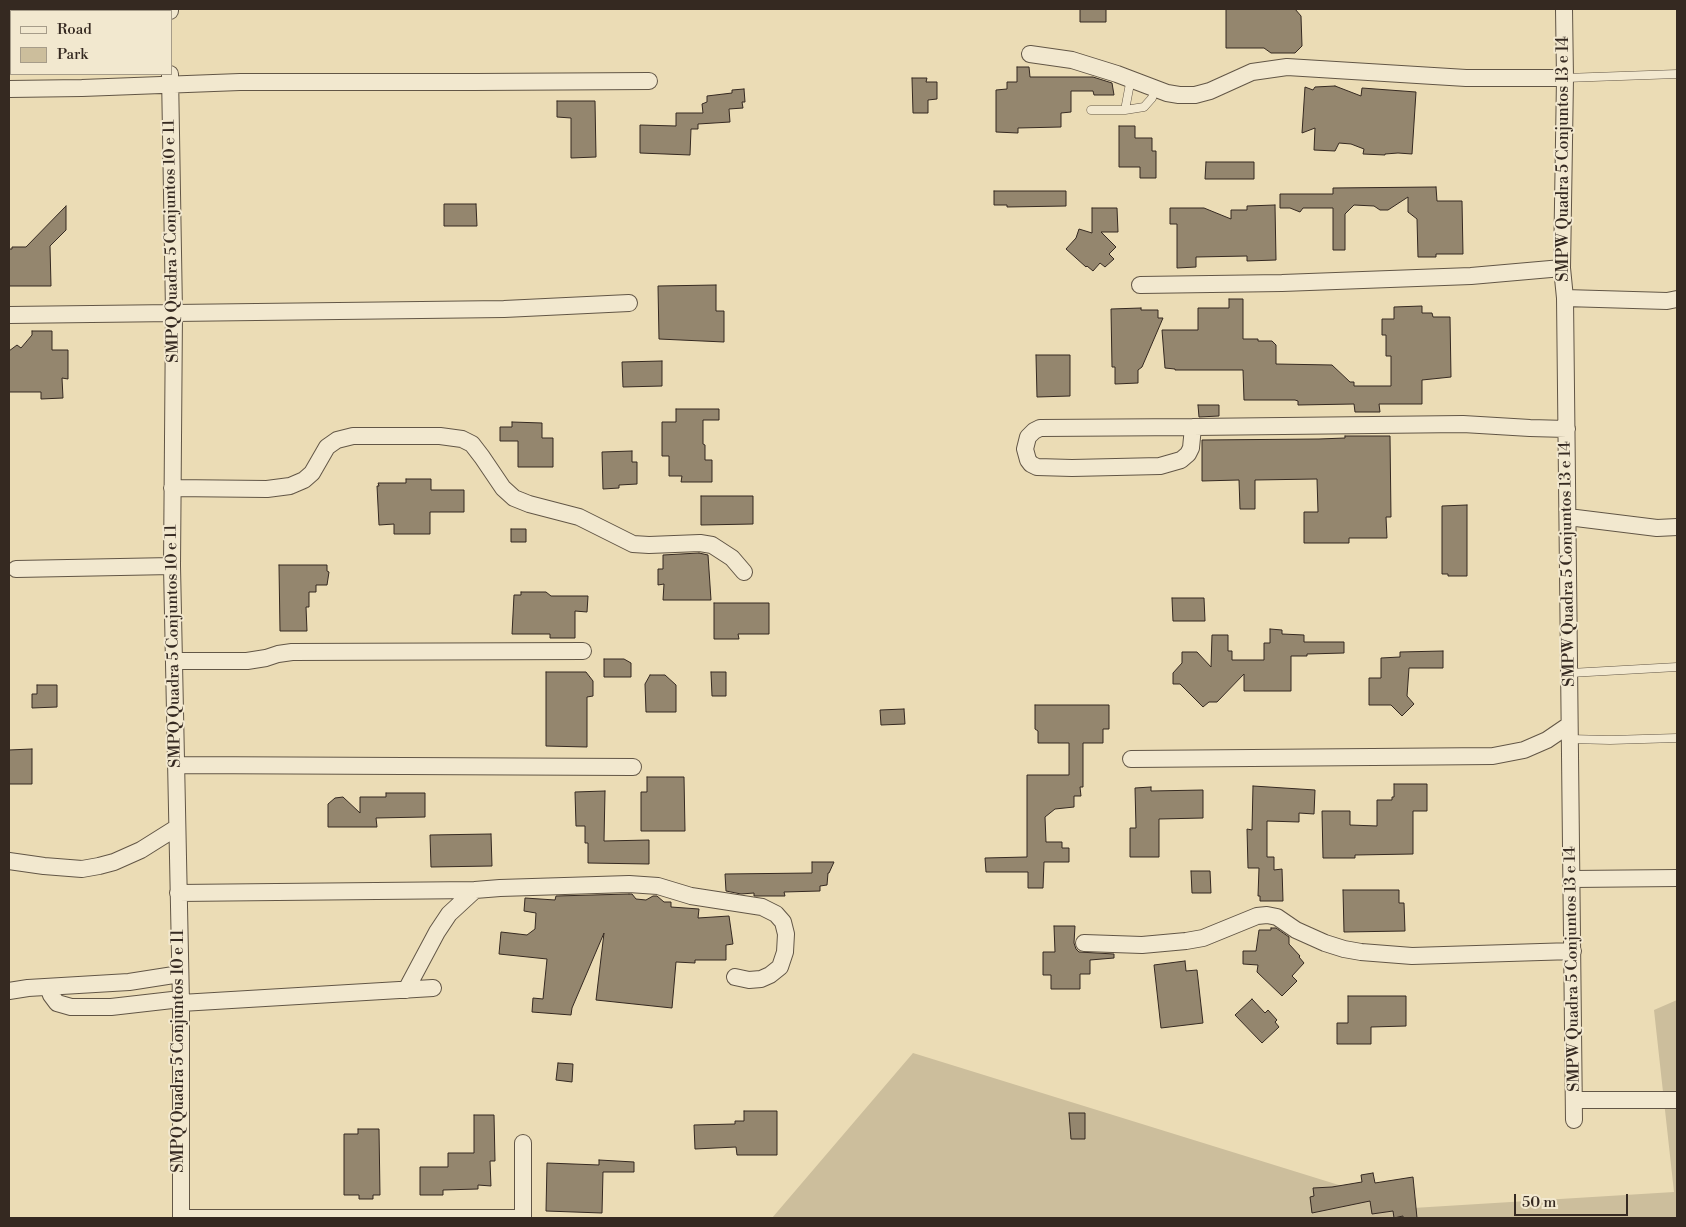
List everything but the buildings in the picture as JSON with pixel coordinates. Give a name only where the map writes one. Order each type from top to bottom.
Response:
[{"type":"street","name":"SMPW Quadra 5 Conjuntos 13 e 14","points":[[1564,9],[1565,78],[1562,268],[1565,298],[1567,429],[1574,1120]]},
{"type":"street","points":[[1030,54],[1072,60],[1179,95],[1195,95],[1210,91],[1252,72],[1287,67],[1466,78],[1565,78]]},
{"type":"street","points":[[9,89],[82,88],[170,79],[250,82],[650,81]]},
{"type":"street","name":"SMPQ Quadra 5 Conjuntos 10 e 11","points":[[170,79],[174,312],[172,566],[181,1001],[181,1218]]},
{"type":"street","points":[[1140,285],[1282,283],[1441,277],[1562,268]]},
{"type":"street","points":[[1565,298],[1667,301],[1677,298]]},
{"type":"street","points":[[9,314],[340,312],[504,309],[629,303]]},
{"type":"street","points":[[1193,427],[1191,448],[1188,454],[1181,460],[1160,466],[1037,467],[1028,460],[1025,449],[1028,437],[1040,428],[1463,424],[1567,429]]},
{"type":"street","points":[[172,488],[268,489],[290,486],[304,480],[312,473],[327,447],[337,440],[353,436],[440,436],[462,439],[472,444],[503,488],[514,498],[529,504],[579,517],[633,544],[649,546],[700,543],[712,545],[732,558],[744,572]]},
{"type":"street","points":[[1568,517],[1657,528],[1677,527]]},
{"type":"street","points":[[16,569],[172,566]]},
{"type":"street","points":[[174,661],[248,661],[292,652],[583,651]]},
{"type":"street","points":[[1130,760],[1493,756],[1524,750],[1569,732]]},
{"type":"street","points":[[176,765],[633,767]]},
{"type":"street","points":[[9,860],[44,866],[72,868],[99,866],[114,862],[141,850],[176,828]]},
{"type":"street","points":[[1572,878],[1677,878]]},
{"type":"street","points":[[178,893],[475,890],[629,884],[658,886],[691,896],[762,907],[776,914],[783,922],[786,934],[786,952],[780,967],[761,979],[749,980],[735,977]]},
{"type":"street","points":[[406,990],[436,932],[449,914],[475,890]]},
{"type":"street","points":[[1084,942],[1142,945],[1186,941],[1202,938],[1267,914],[1277,917],[1296,930],[1325,943],[1361,952],[1412,956],[1573,951]]},
{"type":"street","points":[[9,992],[28,988],[129,982],[180,974]]},
{"type":"street","points":[[48,987],[57,1003],[71,1007],[111,1007],[181,1001],[433,988]]},
{"type":"street","points":[[1574,1100],[1677,1100]]},
{"type":"street","points":[[181,1218],[523,1218],[522,1143]]},
{"type":"lane","points":[[1565,78],[1677,74]]},
{"type":"lane","points":[[1125,110],[1131,78]]},
{"type":"lane","points":[[1091,110],[1125,110],[1144,107],[1148,104],[1155,88]]},
{"type":"lane","points":[[1570,673],[1677,667]]},
{"type":"lane","points":[[1569,732],[1610,740],[1677,738]]},
{"type":"green space","points":[[1677,1000],[1677,1218],[772,1218],[913,1053],[1413,1208],[1674,1192],[1654,1010]]}]
